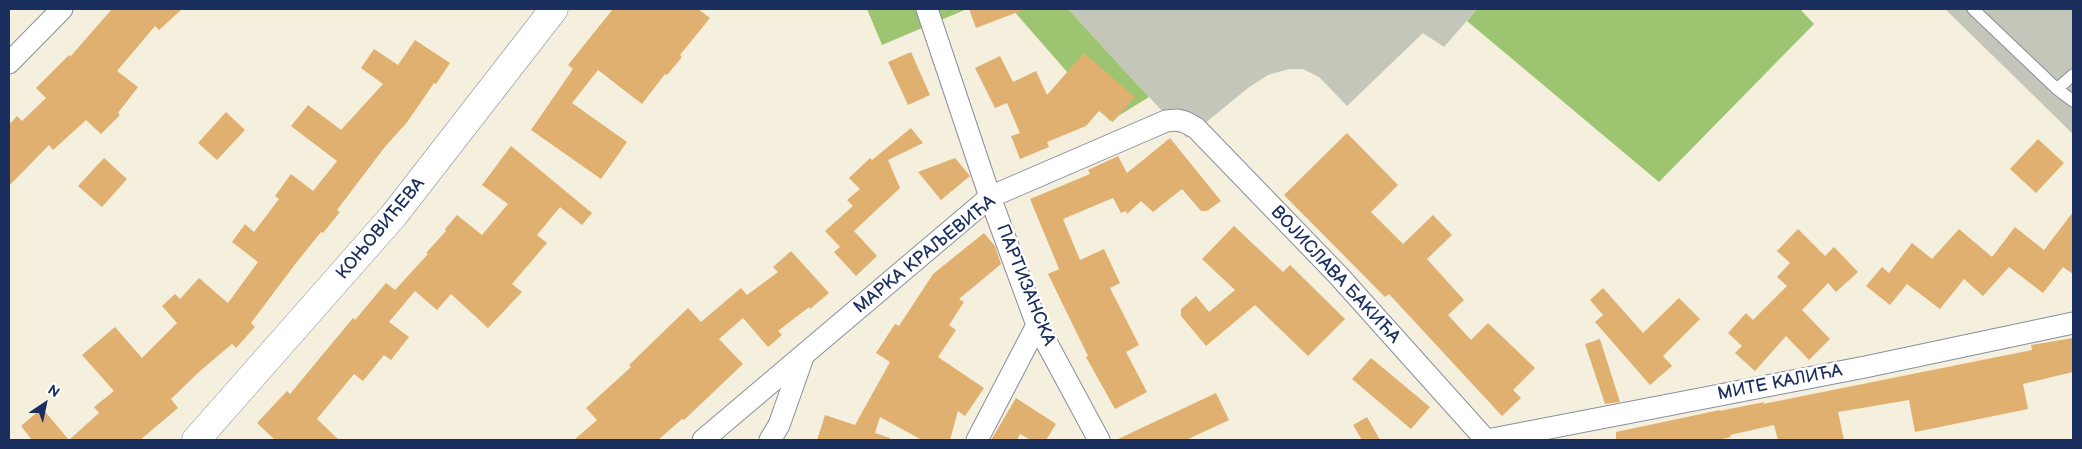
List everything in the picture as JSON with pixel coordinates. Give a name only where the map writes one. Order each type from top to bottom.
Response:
[{"type":"main road","name":"КОЊОВИЋЕВА","points":[[196,440],[394,215],[554,9]]},
{"type":"street","points":[[9,63],[62,9]]},
{"type":"street","name":"ПАРТИЗАНСКА","points":[[927,9],[990,197],[1037,325],[1099,440]]},
{"type":"street","name":"МАРКА КРАЉЕВИЋА","points":[[703,440],[990,197],[1166,121],[1177,120]]},
{"type":"street","name":"ВОЈИСЛАВА БАКИЋА","points":[[1177,120],[1196,128],[1338,275],[1486,440]]},
{"type":"street","name":"МИТЕ КАЛИЋА","points":[[1486,440],[1865,367],[2073,323]]},
{"type":"street","points":[[977,440],[1037,325]]},
{"type":"street","points":[[770,440],[779,425],[803,357]]},
{"type":"lane","points":[[1973,9],[2057,90],[2073,101]]},
{"type":"lane","points":[[2057,90],[2073,74]]},
{"type":"shaded area","points":[[1068,9],[1477,9],[1444,47],[1423,33],[1347,106],[1319,77],[1303,69],[1289,69],[1268,75],[1248,88],[1187,138]]},
{"type":"shaded area","points":[[1945,9],[2073,9],[2073,134]]},
{"type":"green space","points":[[867,9],[967,9],[882,45]]},
{"type":"green space","points":[[1012,9],[1068,9],[1149,97],[1110,121]]},
{"type":"green space","points":[[1477,9],[1800,9],[1814,24],[1659,182],[1467,21]]},
{"type":"building","points":[[112,9],[182,9],[159,30],[155,26],[117,71],[138,87],[118,113],[120,115],[101,134],[86,120],[53,150],[49,145],[9,186],[9,125],[17,116],[22,121],[46,98],[36,88],[69,55],[70,57]]},
{"type":"building","points":[[613,9],[698,9],[710,18],[680,55],[682,57],[667,75],[665,74],[642,104],[598,70],[572,103],[627,142],[601,179],[531,130],[573,69],[568,65]]},
{"type":"building","points":[[969,9],[1023,9],[1023,10],[976,28]]},
{"type":"building","points":[[415,40],[450,63],[408,121],[384,148],[337,210],[340,212],[296,263],[251,323],[255,327],[236,348],[232,344],[171,399],[178,408],[140,440],[69,440],[99,413],[94,407],[114,391],[82,355],[115,327],[142,358],[177,323],[162,306],[175,294],[180,299],[199,278],[228,303],[258,262],[232,242],[245,224],[254,232],[279,199],[275,196],[291,174],[313,191],[337,161],[291,126],[308,105],[341,130],[383,84],[361,68],[374,49],[398,65]]},
{"type":"building","points":[[911,52],[930,95],[908,105],[888,62]]},
{"type":"building","points":[[1084,53],[1135,97],[1113,122],[1099,111],[1086,126],[1047,142],[1049,147],[1020,159],[1011,136],[1020,133],[1007,103],[995,108],[975,68],[1000,56],[1013,82],[1036,71],[1047,95]]},
{"type":"building","points":[[226,112],[245,130],[217,160],[198,143]]},
{"type":"building","points":[[911,128],[923,143],[888,160],[900,188],[854,231],[877,256],[856,276],[834,252],[840,247],[825,231],[853,206],[847,200],[860,189],[849,178],[870,158],[872,160]]},
{"type":"building","points":[[1347,133],[1398,185],[1371,212],[1403,244],[1433,215],[1452,235],[1427,259],[1464,300],[1448,315],[1471,340],[1488,323],[1535,368],[1513,390],[1521,398],[1502,416],[1389,294],[1385,297],[1284,195]]},
{"type":"building","points":[[1170,138],[1221,201],[1207,211],[1201,211],[1182,189],[1153,212],[1141,201],[1127,214],[1126,211],[1121,213],[1113,198],[1063,219],[1080,260],[1104,249],[1120,283],[1110,288],[1139,345],[1126,352],[1147,392],[1115,409],[1086,357],[1088,356],[1048,274],[1059,269],[1030,199],[1090,174],[1088,170],[1118,156],[1127,173]]},
{"type":"building","points":[[2038,139],[2064,163],[2036,193],[2010,169]]},
{"type":"building","points":[[511,146],[592,213],[582,225],[560,207],[537,235],[547,243],[512,284],[522,292],[488,328],[451,294],[437,310],[415,291],[389,322],[409,337],[391,360],[384,355],[363,381],[354,374],[317,419],[339,440],[275,440],[257,423],[287,391],[290,394],[353,318],[355,320],[386,283],[395,290],[428,254],[426,253],[446,231],[445,229],[457,215],[482,235],[508,204],[482,185]]},
{"type":"building","points":[[104,158],[127,179],[102,207],[78,186]]},
{"type":"building","points":[[955,158],[970,176],[941,200],[918,172]]},
{"type":"building","points":[[2073,212],[2073,274],[2063,267],[2043,293],[2009,267],[1983,296],[1964,279],[1940,309],[1907,284],[1890,305],[1866,286],[1882,267],[1889,273],[1912,243],[1932,259],[1959,229],[1992,257],[2015,227],[2044,250]]},
{"type":"building","points":[[1234,226],[1283,272],[1290,265],[1345,319],[1308,356],[1255,305],[1206,346],[1181,316],[1181,309],[1196,296],[1209,312],[1235,290],[1202,259]]},
{"type":"building","points":[[1798,229],[1825,256],[1834,247],[1858,272],[1836,292],[1828,283],[1802,310],[1830,339],[1809,360],[1786,336],[1755,371],[1735,353],[1742,346],[1728,333],[1746,313],[1753,320],[1787,286],[1777,277],[1790,263],[1777,251]]},
{"type":"building","points":[[984,233],[995,246],[1001,264],[959,299],[964,302],[949,325],[956,330],[938,357],[984,388],[965,416],[958,411],[950,440],[922,440],[880,417],[875,433],[890,438],[889,440],[817,440],[825,415],[855,425],[890,362],[876,353],[895,324],[899,326],[933,274]]},
{"type":"building","points":[[791,251],[829,293],[778,331],[782,335],[768,347],[743,318],[719,339],[743,364],[684,420],[682,419],[658,440],[574,440],[597,420],[586,408],[631,367],[629,365],[688,308],[701,322],[741,288],[747,295],[778,272],[773,267]]},
{"type":"building","points":[[1603,288],[1643,333],[1679,298],[1700,319],[1663,356],[1672,366],[1650,385],[1595,322],[1603,315],[1590,300]]},
{"type":"building","points":[[2073,338],[2073,372],[2023,384],[2028,409],[1915,432],[1909,400],[1838,412],[1844,440],[1778,440],[1774,425],[1730,435],[1731,437],[1718,440],[1616,440],[1616,432],[2032,350],[2031,345]]},
{"type":"building","points":[[1600,339],[1620,402],[1605,404],[1585,344]]},
{"type":"building","points":[[1371,358],[1430,407],[1411,429],[1352,379]]},
{"type":"building","points":[[1216,393],[1229,420],[1186,440],[1116,440]]},
{"type":"building","points":[[1016,398],[1056,424],[1046,440],[1031,440],[1020,434],[1017,440],[991,440]]},
{"type":"building","points":[[42,408],[69,440],[32,440],[21,426]]},
{"type":"building","points":[[1367,417],[1380,440],[1362,440],[1353,425]]}]
